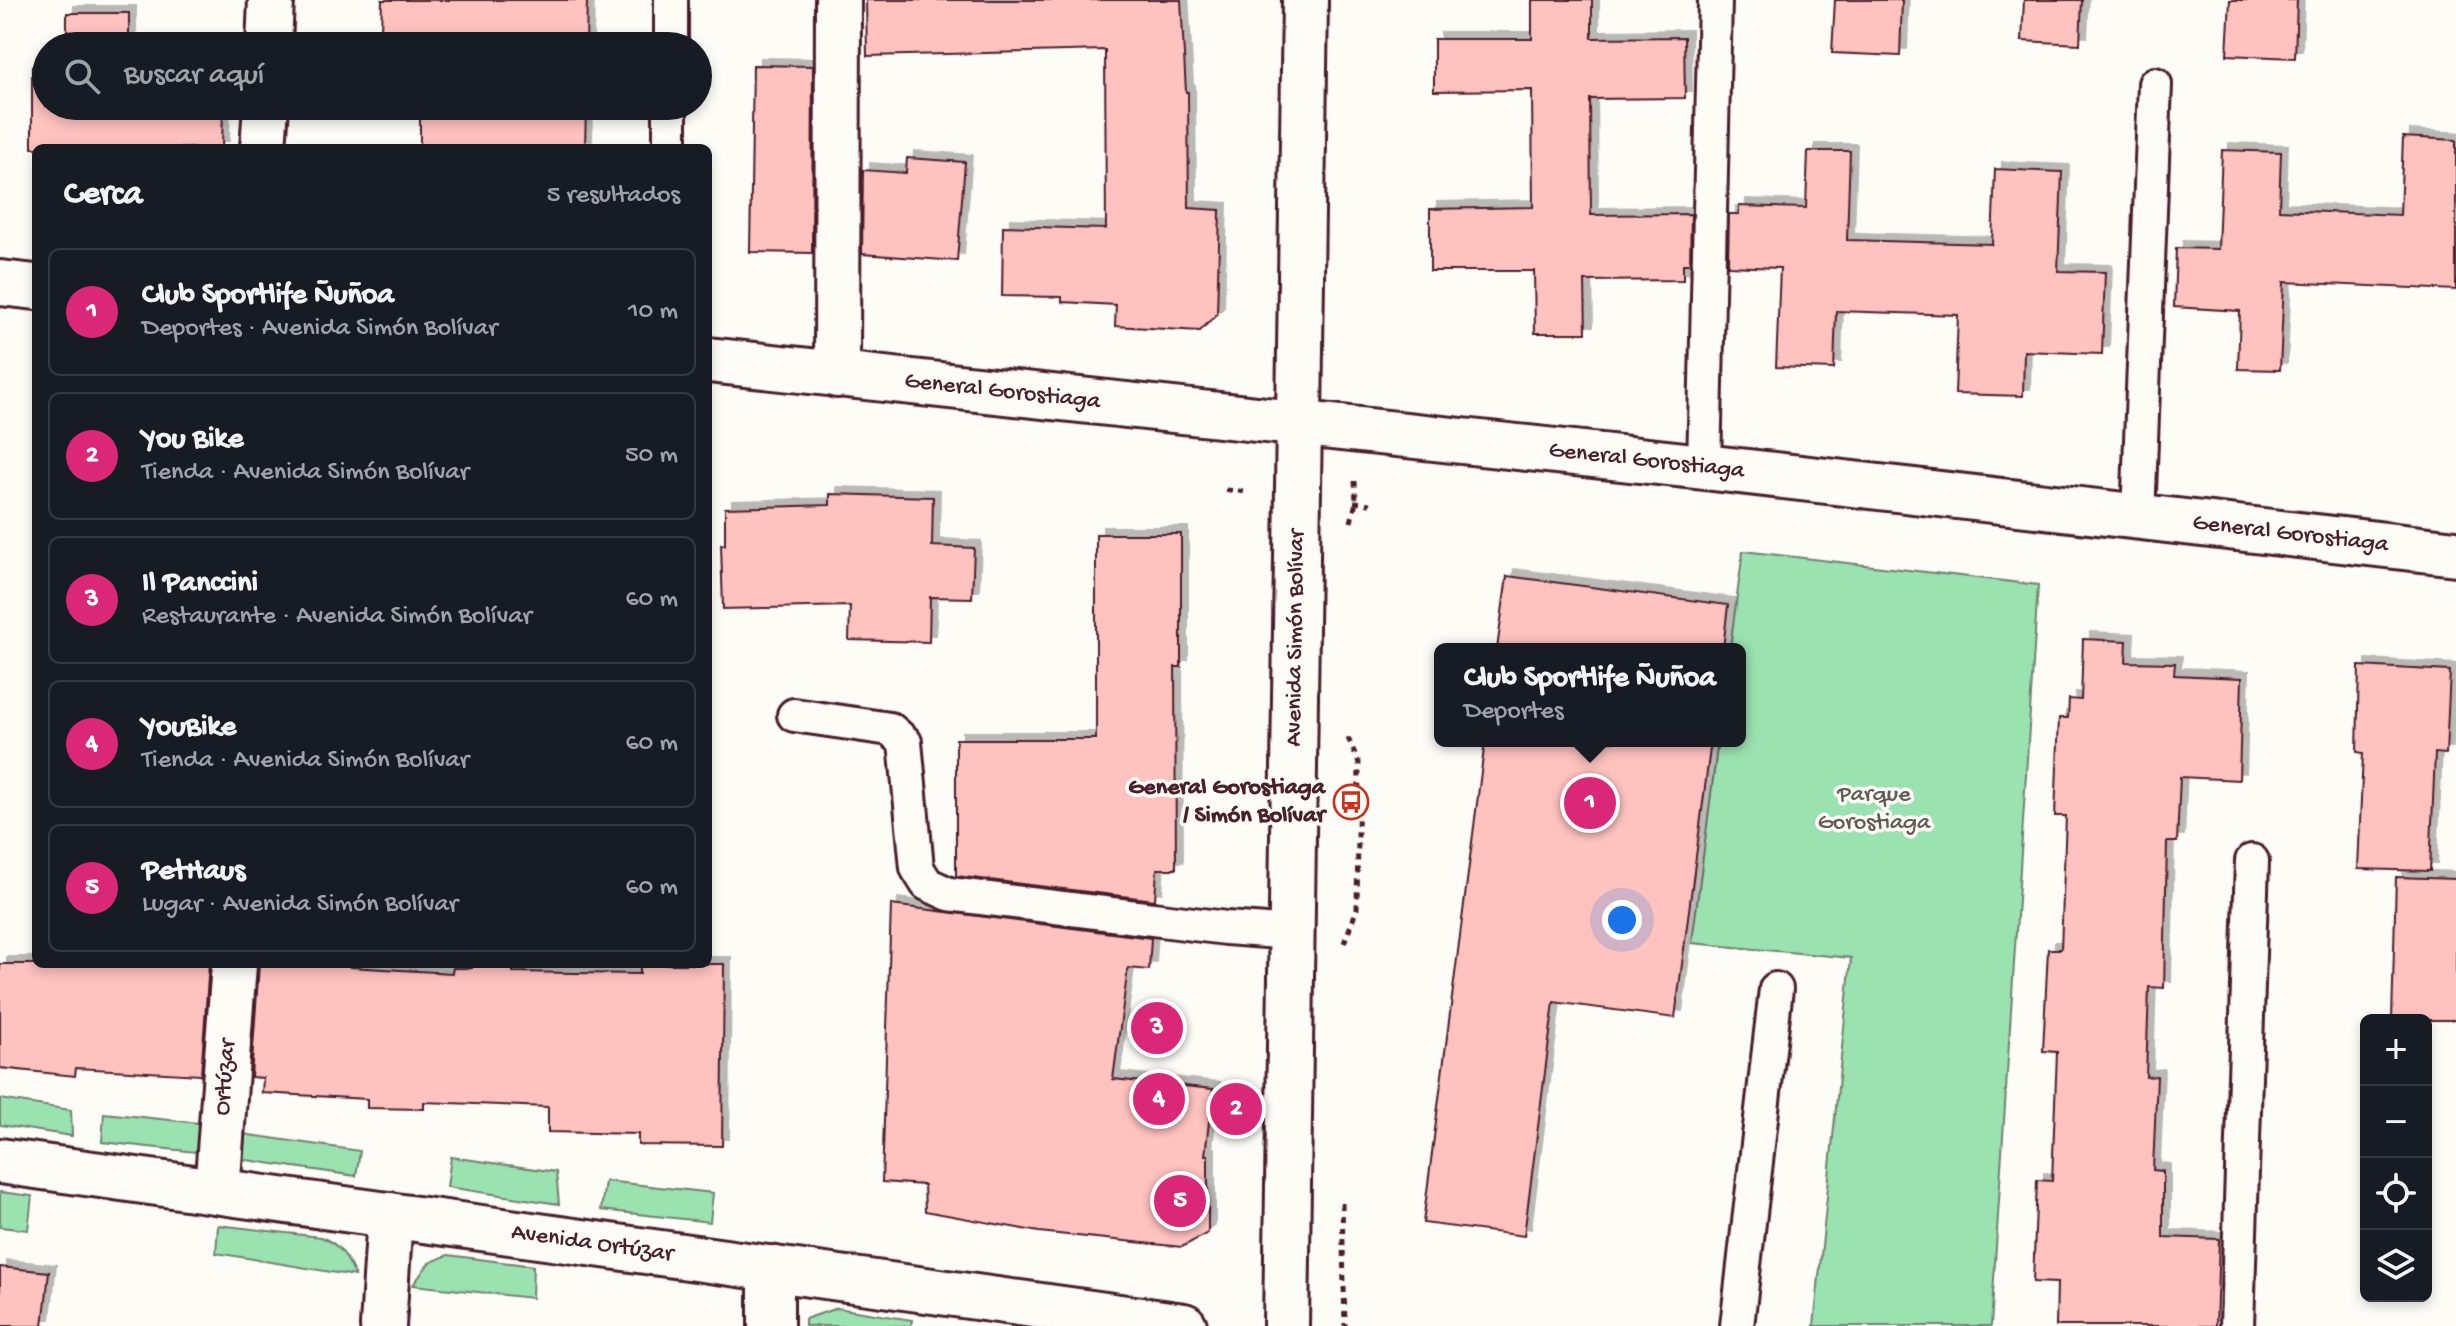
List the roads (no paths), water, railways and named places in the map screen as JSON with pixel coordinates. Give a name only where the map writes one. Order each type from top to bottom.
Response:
[{"type":"street","points":[[270,32],[271,0]]},
{"type":"street","points":[[837,375],[838,0]]},
{"type":"street","name":"Avenida Simón Bolívar","points":[[1286,1326],[1305,0]]},
{"type":"street","points":[[263,144],[265,120]]},
{"type":"street","points":[[0,283],[32,287]]},
{"type":"street","name":"General Gorostiaga","points":[[712,360],[1704,467],[2456,553]]},
{"type":"street","name":"Ortúzar","points":[[217,1191],[234,968]]},
{"type":"street","name":"Avenida Ortúzar","points":[[0,1161],[1184,1326]]},
{"type":"street","points":[[383,1326],[390,1215]]},
{"type":"street","points":[[771,1268],[771,1326]]},
{"type":"lane","points":[[671,0],[671,32]]},
{"type":"lane","points":[[1704,467],[1715,0]]},
{"type":"lane","points":[[2138,517],[2155,84]]},
{"type":"lane","points":[[670,120],[670,144]]},
{"type":"lane","points":[[794,715],[890,729],[905,742],[917,868],[927,884],[949,894],[1226,928],[1293,933]]},
{"type":"lane","points":[[2237,1326],[2252,861]]},
{"type":"lane","points":[[1737,1326],[1776,989]]},
{"type":"place","name":"General Gorostiaga / Simón Bolívar","points":[[1351,802]]},
{"type":"place","name":"Club Sportlife Ñuñoa","points":[[1590,803]]},
{"type":"place","name":"Il Panccini","points":[[1157,1028]]},
{"type":"place","name":"YouBike","points":[[1159,1099]]},
{"type":"place","name":"You Bike","points":[[1236,1109]]},
{"type":"place","name":"PetHaus","points":[[1180,1201]]},
{"type":"park label","name":"Parque Gorostiaga","points":[[1874,809]]}]
